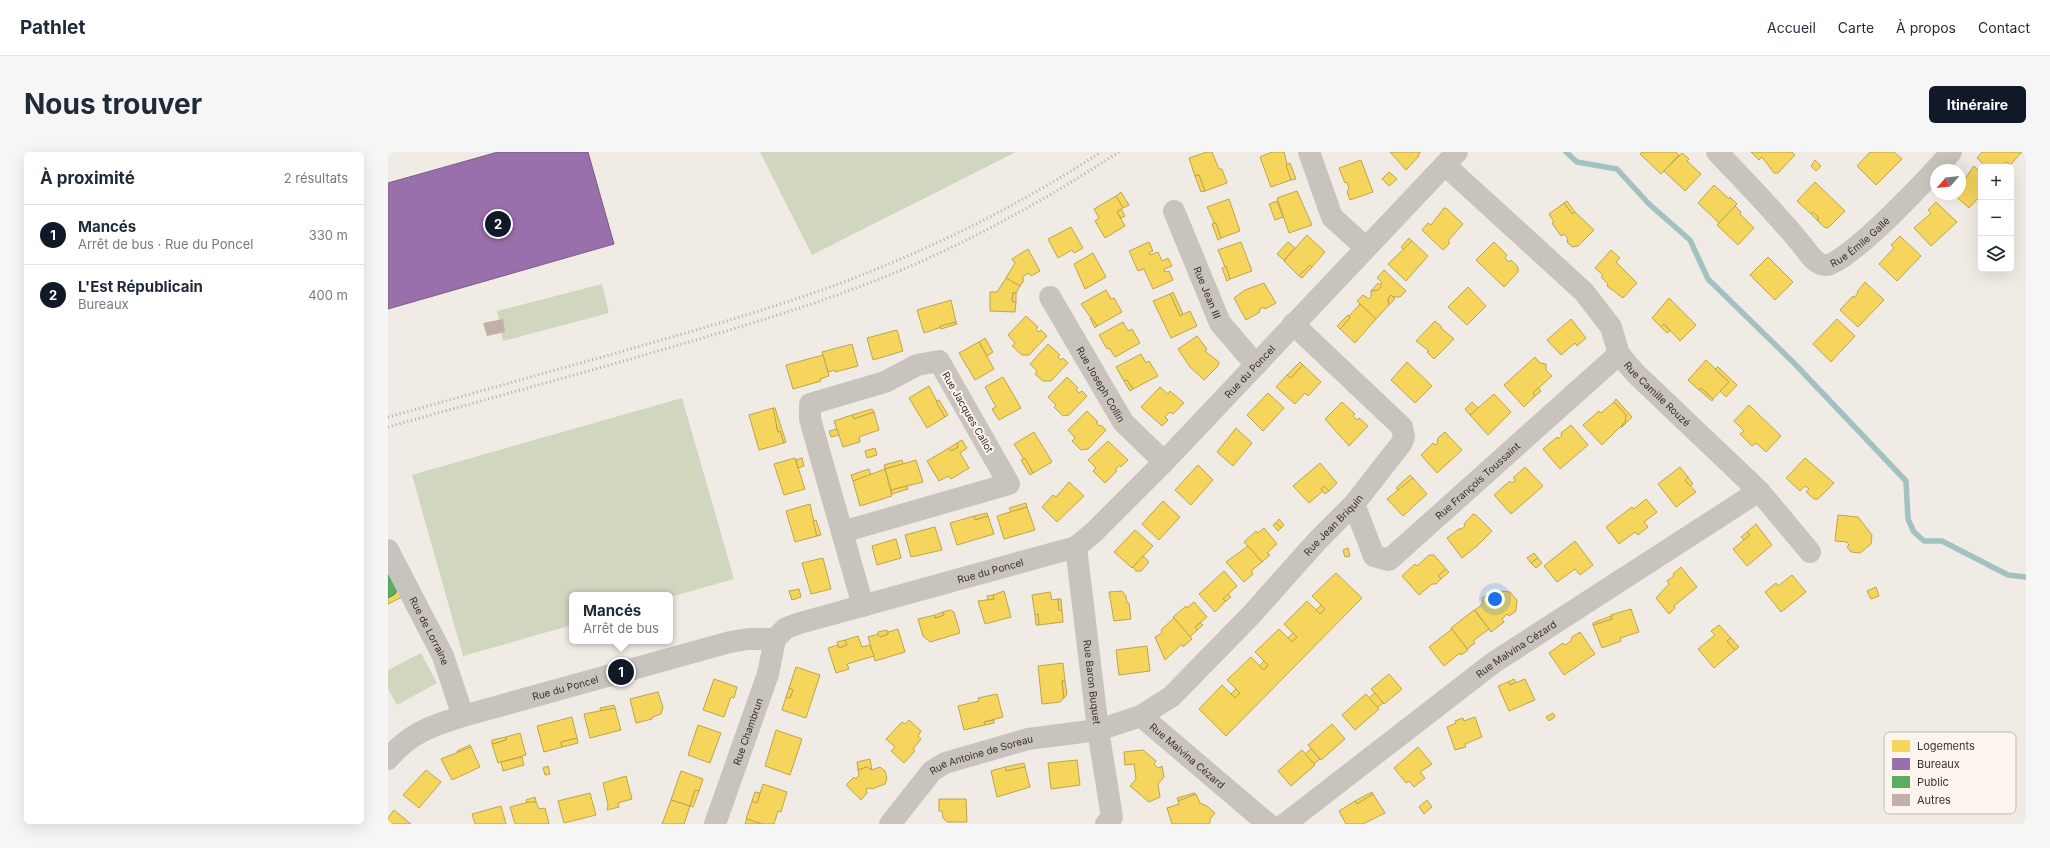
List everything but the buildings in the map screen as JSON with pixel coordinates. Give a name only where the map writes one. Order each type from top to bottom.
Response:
[{"type":"street","points":[[1309,152],[1332,217],[1366,248]]},
{"type":"street","name":"Rue Émile Gallé","points":[[1717,152],[1775,212],[1809,254],[1818,262],[1825,265],[1833,263],[1849,252],[1875,229],[1925,183],[1951,152]]},
{"type":"street","name":"Rue du Poncel","points":[[388,759],[403,742],[414,734],[462,716],[730,642],[748,639],[775,639],[786,628],[1076,547],[1093,533],[1164,462],[1451,158]]},
{"type":"street","name":"Rue Camille Rouzé","points":[[1451,158],[1584,292],[1610,327],[1619,354],[1635,373],[1759,491],[1810,552]]},
{"type":"street","name":"Rue Jean III","points":[[1174,211],[1220,323],[1256,365]]},
{"type":"street","name":"Rue Joseph Collin","points":[[1050,297],[1123,422],[1164,462]]},
{"type":"street","name":"Rue Jean Briquin","points":[[1140,716],[1172,696],[1252,614],[1318,540],[1354,504],[1401,444],[1404,436],[1402,427],[1293,324]]},
{"type":"street","name":"Rue François Toussaint","points":[[1354,504],[1374,556],[1390,560],[1619,354]]},
{"type":"street","name":"Rue Jacques Callot","points":[[842,532],[1009,484],[939,361],[917,365],[885,382],[810,404],[810,419],[842,532],[863,606]]},
{"type":"street","name":"Rue Malvina Cézard","points":[[1285,824],[1493,663],[1759,491]]},
{"type":"street","name":"Rue Baron Buquet","points":[[1076,547],[1109,820]]},
{"type":"street","name":"Rue de Lorraine","points":[[388,550],[443,656],[462,716]]},
{"type":"street","name":"Rue Chambrun","points":[[716,824],[768,674],[775,639]]},
{"type":"street","name":"Rue Malvina Cézard","points":[[1098,730],[1140,716],[1268,824]]},
{"type":"street","name":"Rue Antoine de Soreau","points":[[890,824],[932,771],[945,763],[1028,739],[1098,730]]},
{"type":"green space","points":[[760,152],[1016,152],[812,255]]},
{"type":"green space","points":[[602,284],[609,313],[503,341],[497,311]]},
{"type":"green space","points":[[682,398],[734,579],[673,596],[673,592],[569,592],[569,626],[463,656],[412,475]]},
{"type":"green space","points":[[421,653],[437,683],[397,705],[388,689],[388,670]]},
{"type":"waterway","points":[[1566,152],[1577,162],[1617,169],[1649,204],[1690,240],[1708,279],[1793,362],[1906,481],[1908,519],[1914,532],[1924,541],[1942,541],[2008,575],[2026,577]]},
{"type":"railway","points":[[388,417],[692,331],[833,286],[937,243],[1037,191],[1101,152]]},
{"type":"railway","points":[[388,427],[696,340],[790,311],[851,290],[911,266],[965,241],[1043,199],[1119,152]]},
{"type":"place","name":"L'Est Républicain","points":[[498,224]]},
{"type":"place","name":"Mancés","points":[[621,672]]}]
